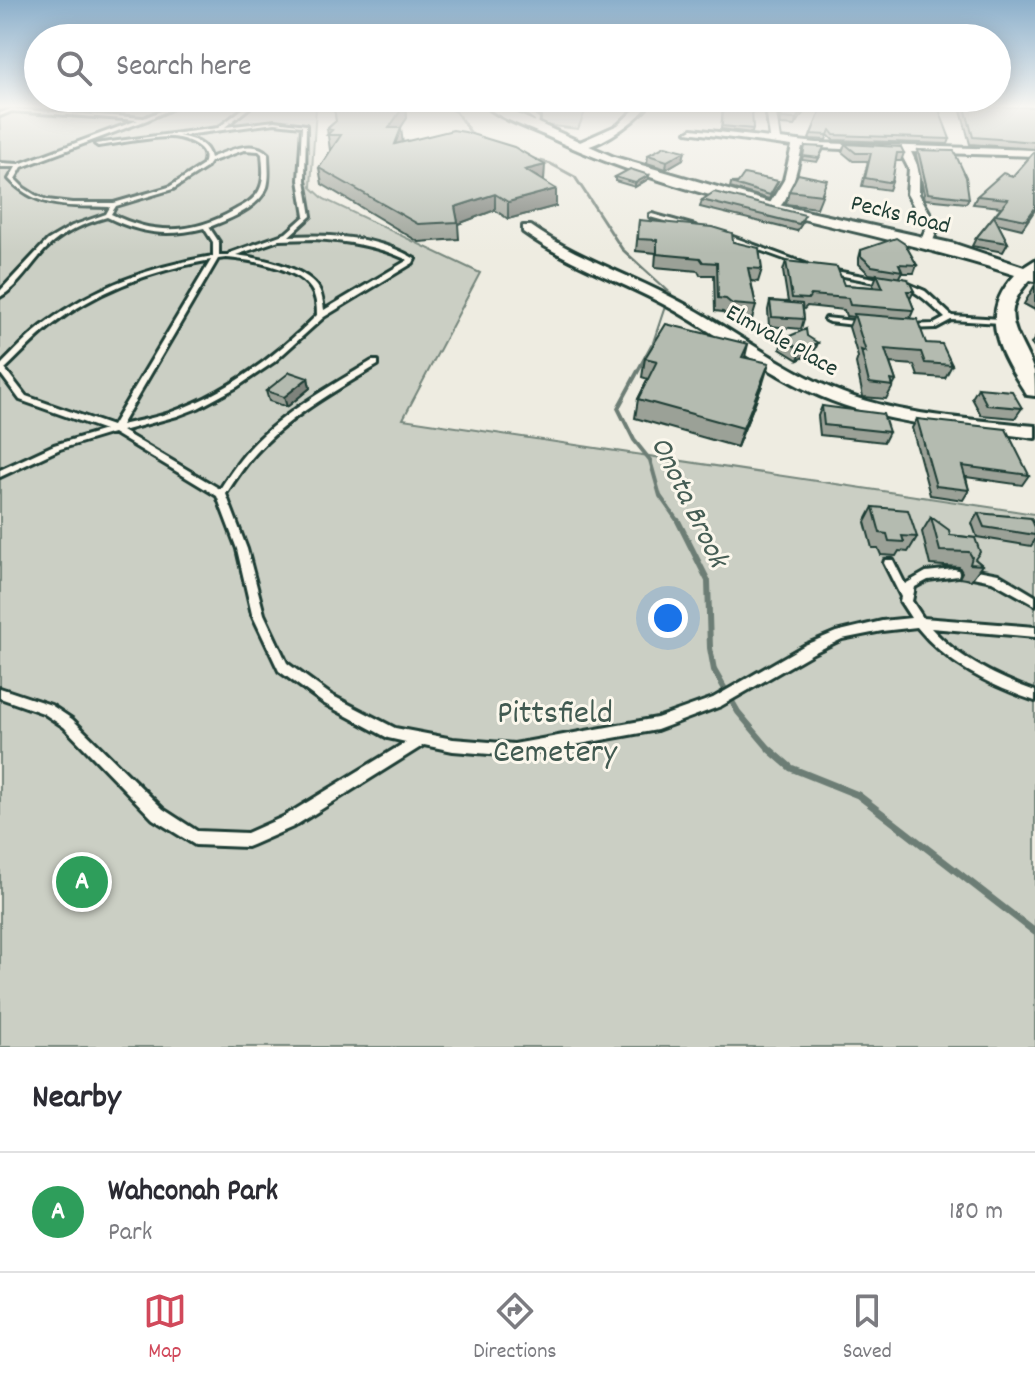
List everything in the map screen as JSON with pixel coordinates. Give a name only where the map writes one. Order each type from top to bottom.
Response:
[{"type":"street","name":"Pecks Road","points":[[599,156],[773,208],[1032,271]]},
{"type":"street","points":[[773,208],[789,180],[795,156]]},
{"type":"street","points":[[908,156],[913,164],[913,194],[932,228],[926,243]]},
{"type":"street","name":"Elmvale Place","points":[[527,229],[554,246],[668,300],[790,374],[838,397],[924,416],[1035,432]]},
{"type":"street","points":[[1032,271],[1007,297],[1001,321],[1014,353],[1035,390]]},
{"type":"lane","points":[[0,165],[20,166],[49,156]]},
{"type":"lane","points":[[208,161],[209,156]]},
{"type":"lane","points":[[12,179],[22,191],[36,200],[114,205],[183,183],[208,161],[220,156]]},
{"type":"lane","points":[[108,215],[124,224],[153,231],[207,228],[252,203],[263,189],[265,156]]},
{"type":"lane","points":[[303,156],[302,180],[308,216],[298,227],[280,238],[232,254],[122,284],[47,325],[1,369],[23,398],[114,430],[221,494],[242,549],[258,614],[283,667],[327,699],[393,734],[453,745],[514,750],[657,724],[717,702],[809,649],[840,635],[917,622],[1035,632]]},
{"type":"lane","points":[[0,186],[12,179],[20,166]]},
{"type":"lane","points":[[0,295],[16,283],[47,244],[76,226],[108,215],[114,205]]},
{"type":"lane","points":[[652,216],[722,235],[812,267]]},
{"type":"lane","points":[[114,430],[216,257],[216,242],[207,228]]},
{"type":"lane","points":[[0,474],[57,447],[174,414],[212,398],[277,359],[321,315],[377,284],[412,259],[388,249],[338,239],[280,238]]},
{"type":"lane","points":[[232,254],[287,269],[311,284],[319,298],[321,315]]},
{"type":"lane","points":[[823,270],[914,286],[928,295],[950,318]]},
{"type":"lane","points":[[904,326],[936,326],[950,318],[1001,321]]},
{"type":"lane","points":[[829,320],[877,325]]},
{"type":"lane","points":[[221,494],[239,464],[274,427],[375,363]]},
{"type":"lane","points":[[889,563],[917,622],[947,653],[999,685],[1035,696]]},
{"type":"lane","points":[[905,594],[910,585],[926,576],[954,573]]},
{"type":"lane","points":[[972,573],[994,577],[1035,601]]},
{"type":"lane","points":[[0,693],[47,709],[68,723],[158,814],[195,838],[247,840],[288,822],[423,739]]},
{"type":"green space","name":"Pittsfield Cemetery","points":[[0,156],[313,156],[311,187],[324,199],[480,273],[403,419],[1035,514],[1035,1047],[0,1047]]},
{"type":"building","points":[[327,156],[529,156],[545,165],[525,170],[556,189],[508,202],[495,194],[455,207],[458,222],[418,224],[319,168]]},
{"type":"building","points":[[651,156],[676,156],[667,161]]},
{"type":"building","points":[[870,156],[897,156],[892,182],[865,178]]},
{"type":"building","points":[[919,156],[956,156],[966,177],[969,198],[928,193]]},
{"type":"building","points":[[1031,156],[1035,156],[1035,208],[1026,220],[996,214],[1008,199],[977,196],[1003,173],[1013,176]]},
{"type":"building","points":[[630,169],[649,175],[635,183],[615,177]]},
{"type":"building","points":[[744,174],[778,181],[770,195],[731,183],[737,184]]},
{"type":"building","points":[[798,174],[827,180],[821,195],[789,191]]},
{"type":"building","points":[[714,192],[805,215],[799,224],[702,200]]},
{"type":"building","points":[[994,216],[1008,243],[976,238]]},
{"type":"building","points":[[639,220],[712,227],[732,233],[733,242],[759,248],[762,269],[748,268],[756,306],[732,304],[718,298],[717,263],[703,262],[700,258],[657,254],[657,240],[638,239]]},
{"type":"building","points":[[896,238],[905,244],[917,265],[899,264],[902,271],[872,266],[861,256],[861,250]]},
{"type":"building","points":[[786,261],[837,267],[844,285],[883,288],[877,274],[908,279],[914,291],[907,291],[914,309],[850,305],[848,298],[811,295],[808,299],[792,298]]},
{"type":"building","points":[[770,301],[802,304],[804,319],[772,317]]},
{"type":"building","points":[[854,314],[917,319],[926,343],[942,344],[952,365],[925,363],[921,352],[885,349],[896,381],[891,380],[893,386],[869,383],[861,350],[866,352]]},
{"type":"building","points":[[666,324],[748,344],[742,357],[769,363],[743,428],[638,399],[657,361],[645,358]]},
{"type":"building","points":[[806,329],[807,336],[818,343],[801,350],[783,339]]},
{"type":"building","points":[[290,372],[308,378],[284,397],[266,391]]},
{"type":"building","points":[[978,388],[1012,391],[1022,408],[987,405]]},
{"type":"building","points":[[822,406],[883,414],[889,432],[824,425]]},
{"type":"building","points":[[917,419],[1006,429],[1029,475],[962,466],[969,490],[936,486]]},
{"type":"building","points":[[873,507],[908,510],[917,537],[902,536],[904,542],[889,541],[887,534],[880,533]]},
{"type":"building","points":[[978,513],[1031,518],[1035,535],[984,527]]},
{"type":"building","points":[[931,517],[949,530],[950,535],[975,538],[980,552],[975,559],[982,565],[970,564],[972,557],[969,552],[940,551]]},
{"type":"waterway","name":"Onota Brook","points":[[530,158],[551,164],[575,177],[622,249],[670,293],[652,347]]},
{"type":"waterway","name":"Onota Brook","points":[[652,345],[618,408],[634,440],[650,460],[660,496],[679,523]]},
{"type":"waterway","name":"Onota Brook","points":[[679,523],[708,581],[710,648],[714,670],[738,712],[770,750]]},
{"type":"waterway","name":"Onota Brook","points":[[770,750],[791,768],[858,795],[1035,932]]},
{"type":"place","name":"Wahconah Park","points":[[82,882]]}]
